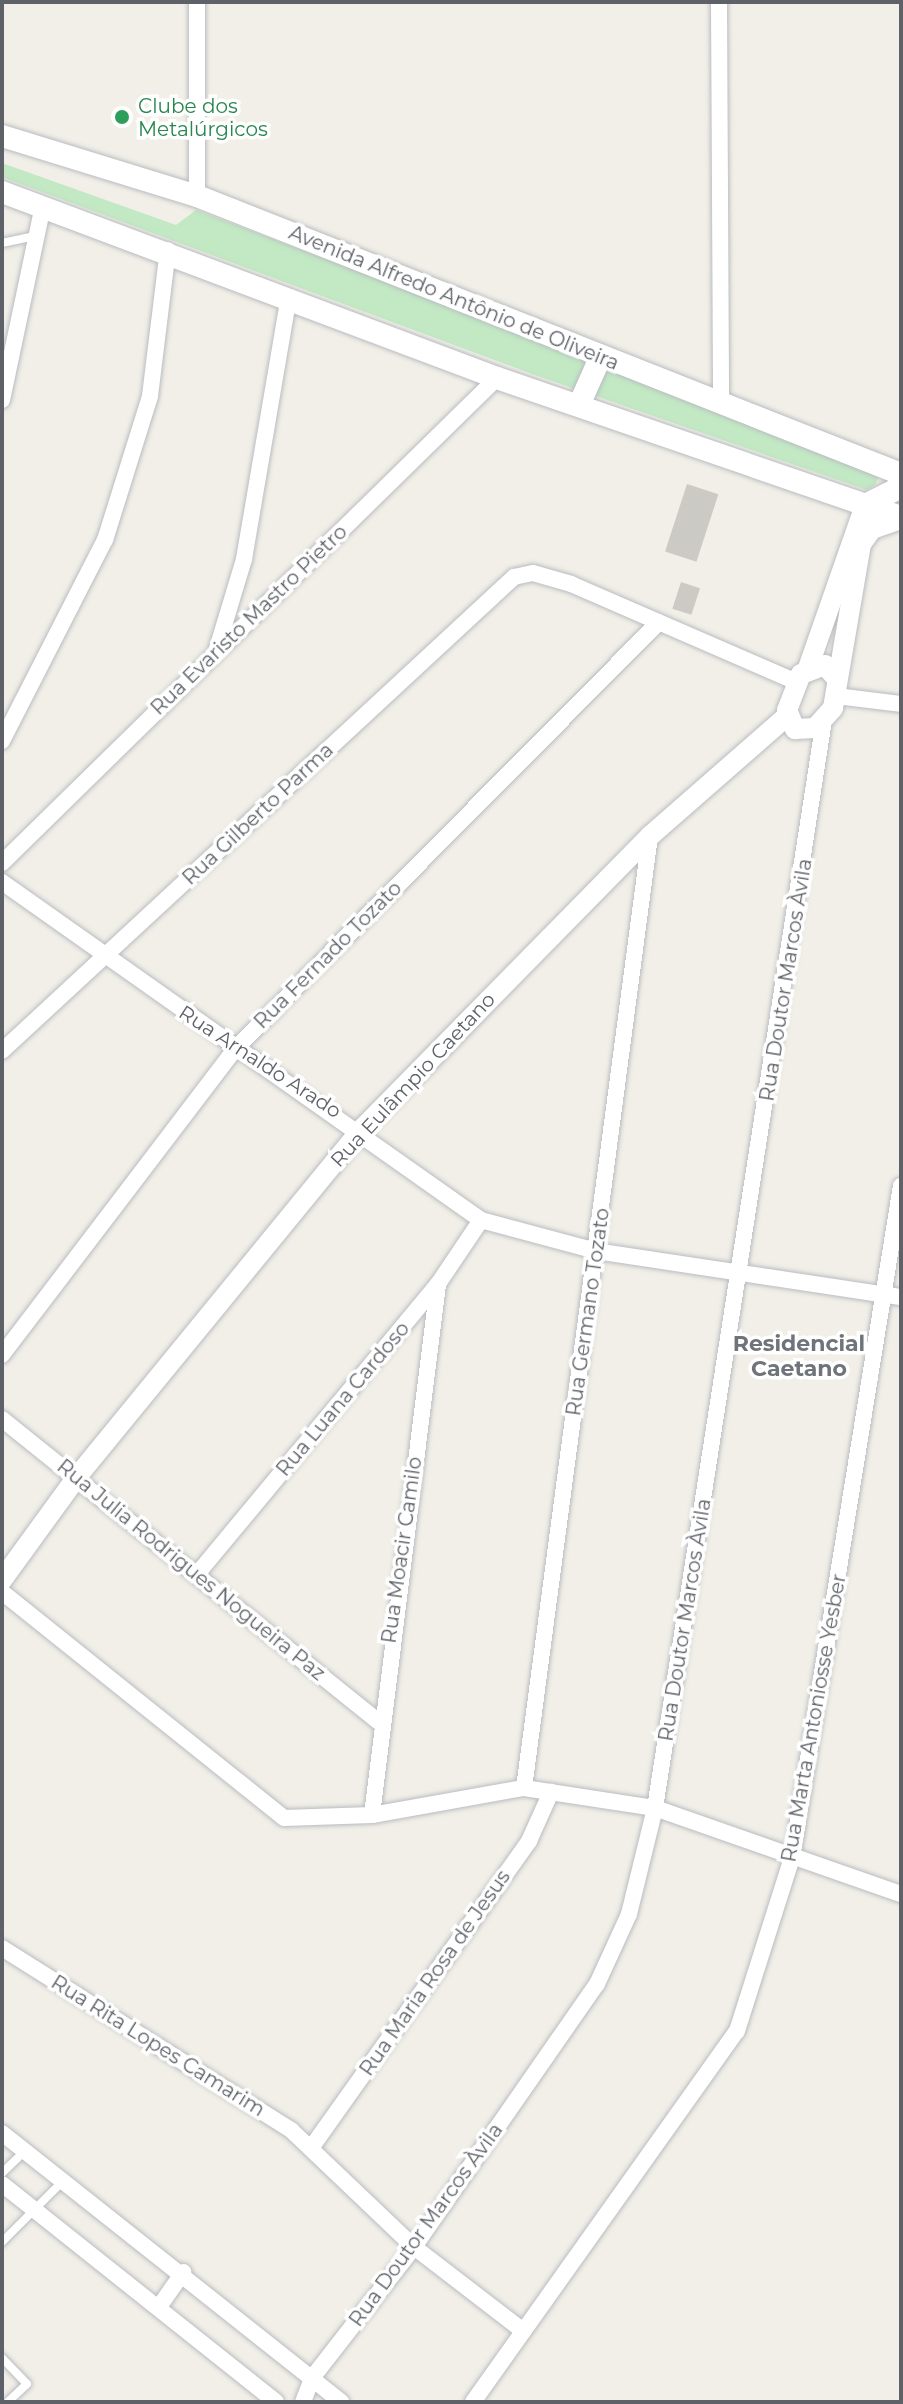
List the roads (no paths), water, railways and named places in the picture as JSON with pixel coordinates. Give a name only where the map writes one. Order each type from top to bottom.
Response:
[{"type":"main road","name":"Avenida Alfredo Antônio de Oliveira","points":[[2,136],[197,196],[600,358],[901,474]]},
{"type":"main road","points":[[2,192],[168,250],[497,378],[901,518]]},
{"type":"main road","points":[[579,405],[600,358]]},
{"type":"main road","points":[[865,505],[901,487]]},
{"type":"street","points":[[197,2],[197,196]]},
{"type":"street","points":[[719,2],[721,403]]},
{"type":"street","points":[[2,400],[43,206]]},
{"type":"street","points":[[2,741],[105,540],[150,396],[168,250]]},
{"type":"street","points":[[215,653],[247,545],[289,297]]},
{"type":"street","name":"Rua Evaristo Mastro Pietro","points":[[2,863],[497,378]]},
{"type":"street","points":[[865,505],[797,674],[785,724],[820,730],[839,690],[861,544],[872,529],[901,518]]},
{"type":"street","name":"Rua Gilberto Parma","points":[[2,1051],[514,577],[533,573],[571,584],[659,622]]},
{"type":"street","points":[[659,622],[797,674],[825,665],[839,690],[901,704]]},
{"type":"street","name":"Rua Fernado Tozato","points":[[2,1355],[236,1048],[659,622]]},
{"type":"street","name":"Rua Eulâmpio Caetano","points":[[2,1580],[76,1478],[362,1129],[650,836],[785,724]]},
{"type":"street","name":"Rua Doutor Marcos Àvila","points":[[303,2402],[312,2378],[414,2247],[597,1984],[629,1914],[655,1808],[742,1269],[820,730]]},
{"type":"street","name":"Rua Germano Tozato","points":[[524,1788],[650,836]]},
{"type":"street","name":"Rua Arnaldo Arado","points":[[2,882],[103,958],[362,1129],[481,1220],[596,1251],[742,1269],[893,1296]]},
{"type":"street","name":"Rua Marta Antoniosse Yesber","points":[[473,2402],[718,2066],[737,2031],[792,1858],[893,1296],[901,1186]]},
{"type":"street","name":"Rua Luana Cardoso","points":[[198,1573],[438,1284],[481,1220]]},
{"type":"street","name":"Rua Moacir Camilo","points":[[372,1815],[379,1722],[438,1284]]},
{"type":"street","name":"Rua Julia Rodrigues Nogueira Paz","points":[[2,1419],[198,1573],[379,1722]]},
{"type":"street","points":[[2,1592],[284,1818],[372,1815],[524,1788],[655,1808],[901,1894]]},
{"type":"street","name":"Rua Maria Rosa de Jesus","points":[[311,2148],[529,1841],[551,1792]]},
{"type":"street","name":"Rua Rita Lopes Camarim","points":[[2,1948],[311,2148],[414,2247],[523,2331]]},
{"type":"street","points":[[2,2133],[183,2272],[341,2402]]},
{"type":"street","points":[[2,2184],[161,2304],[276,2402]]},
{"type":"street","points":[[161,2304],[183,2272]]},
{"type":"lane","points":[[2,243],[37,235]]},
{"type":"lane","points":[[2,2173],[25,2151]]},
{"type":"lane","points":[[2,2242],[63,2181]]},
{"type":"lane","points":[[2,2358],[27,2384],[8,2402]]},
{"type":"place","name":"Clube dos Metalúrgicos","points":[[122,117]]},
{"type":"district","name":"Residencial Caetano","points":[[799,1356]]}]
